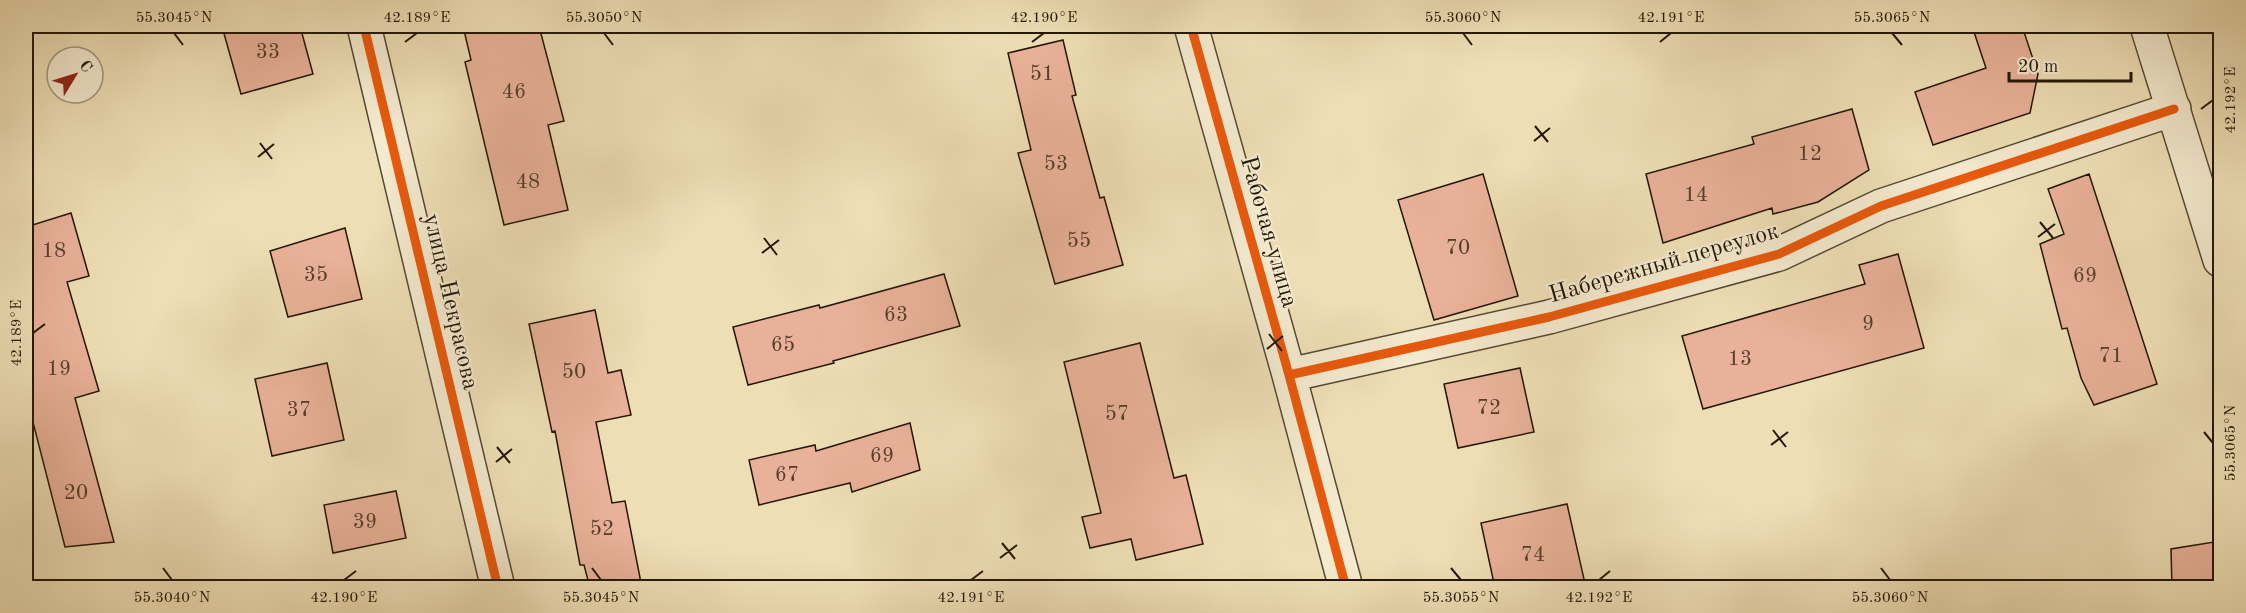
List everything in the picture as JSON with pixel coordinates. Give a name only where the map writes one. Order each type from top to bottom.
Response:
[{"type":"street","name":"улица Некрасова","points":[[363,26],[498,588]]},
{"type":"street","name":"Рабочая улица","points":[[1191,26],[1346,588]]},
{"type":"street","points":[[2147,26],[2220,260]]},
{"type":"street","name":"Набережный переулок","points":[[1289,375],[1549,317],[1779,254],[1881,206],[2174,108]]},
{"type":"building","points":[[241,26],[300,26],[313,74],[241,94],[223,30]]},
{"type":"building","points":[[463,26],[539,26],[564,121],[548,125],[568,210],[504,225],[465,62],[471,60]]},
{"type":"building","points":[[1972,26],[2022,26],[2038,74],[2030,113],[1933,145],[1915,92],[1986,68]]},
{"type":"building","points":[[1063,40],[1076,95],[1072,96],[1100,198],[1104,197],[1123,265],[1055,284],[1018,153],[1031,150],[1008,53]]},
{"type":"building","points":[[1852,109],[1869,170],[1818,202],[1773,214],[1772,208],[1663,243],[1646,174],[1754,144],[1752,137]]},
{"type":"building","points":[[1483,174],[1518,296],[1434,320],[1398,200]]},
{"type":"building","points":[[2089,174],[2157,384],[2094,405],[2081,378],[2067,328],[2062,329],[2040,244],[2064,234],[2048,189]]},
{"type":"building","points":[[71,213],[89,276],[67,282],[99,391],[75,398],[114,542],[65,547],[26,395],[26,227]]},
{"type":"building","points":[[345,228],[362,299],[288,317],[270,251]]},
{"type":"building","points":[[1898,254],[1924,348],[1703,409],[1682,336],[1865,284],[1859,265]]},
{"type":"building","points":[[944,274],[960,326],[833,361],[834,363],[748,385],[733,327],[819,305],[820,308]]},
{"type":"building","points":[[595,310],[608,373],[621,370],[631,415],[596,422],[612,503],[625,501],[642,588],[590,588],[584,565],[580,565],[555,431],[552,432],[529,324]]},
{"type":"building","points":[[1140,343],[1174,478],[1186,475],[1203,544],[1136,560],[1131,539],[1090,548],[1082,517],[1101,513],[1064,362]]},
{"type":"building","points":[[327,363],[344,440],[272,456],[255,379]]},
{"type":"building","points":[[1520,368],[1534,432],[1458,448],[1444,384]]},
{"type":"building","points":[[910,423],[920,470],[852,492],[850,483],[759,505],[749,460],[815,445],[816,451]]},
{"type":"building","points":[[396,491],[406,538],[333,553],[324,505]]},
{"type":"building","points":[[1567,504],[1586,588],[1495,588],[1481,523]]},
{"type":"building","points":[[2214,542],[2220,564],[2220,588],[2172,588],[2171,549]]},
{"type":"cycle path","points":[[364,26],[498,588]]},
{"type":"cycle path","points":[[1191,26],[1346,588]]},
{"type":"cycle path","points":[[1289,375],[1549,317],[1779,254],[1881,206],[2174,109]]}]
